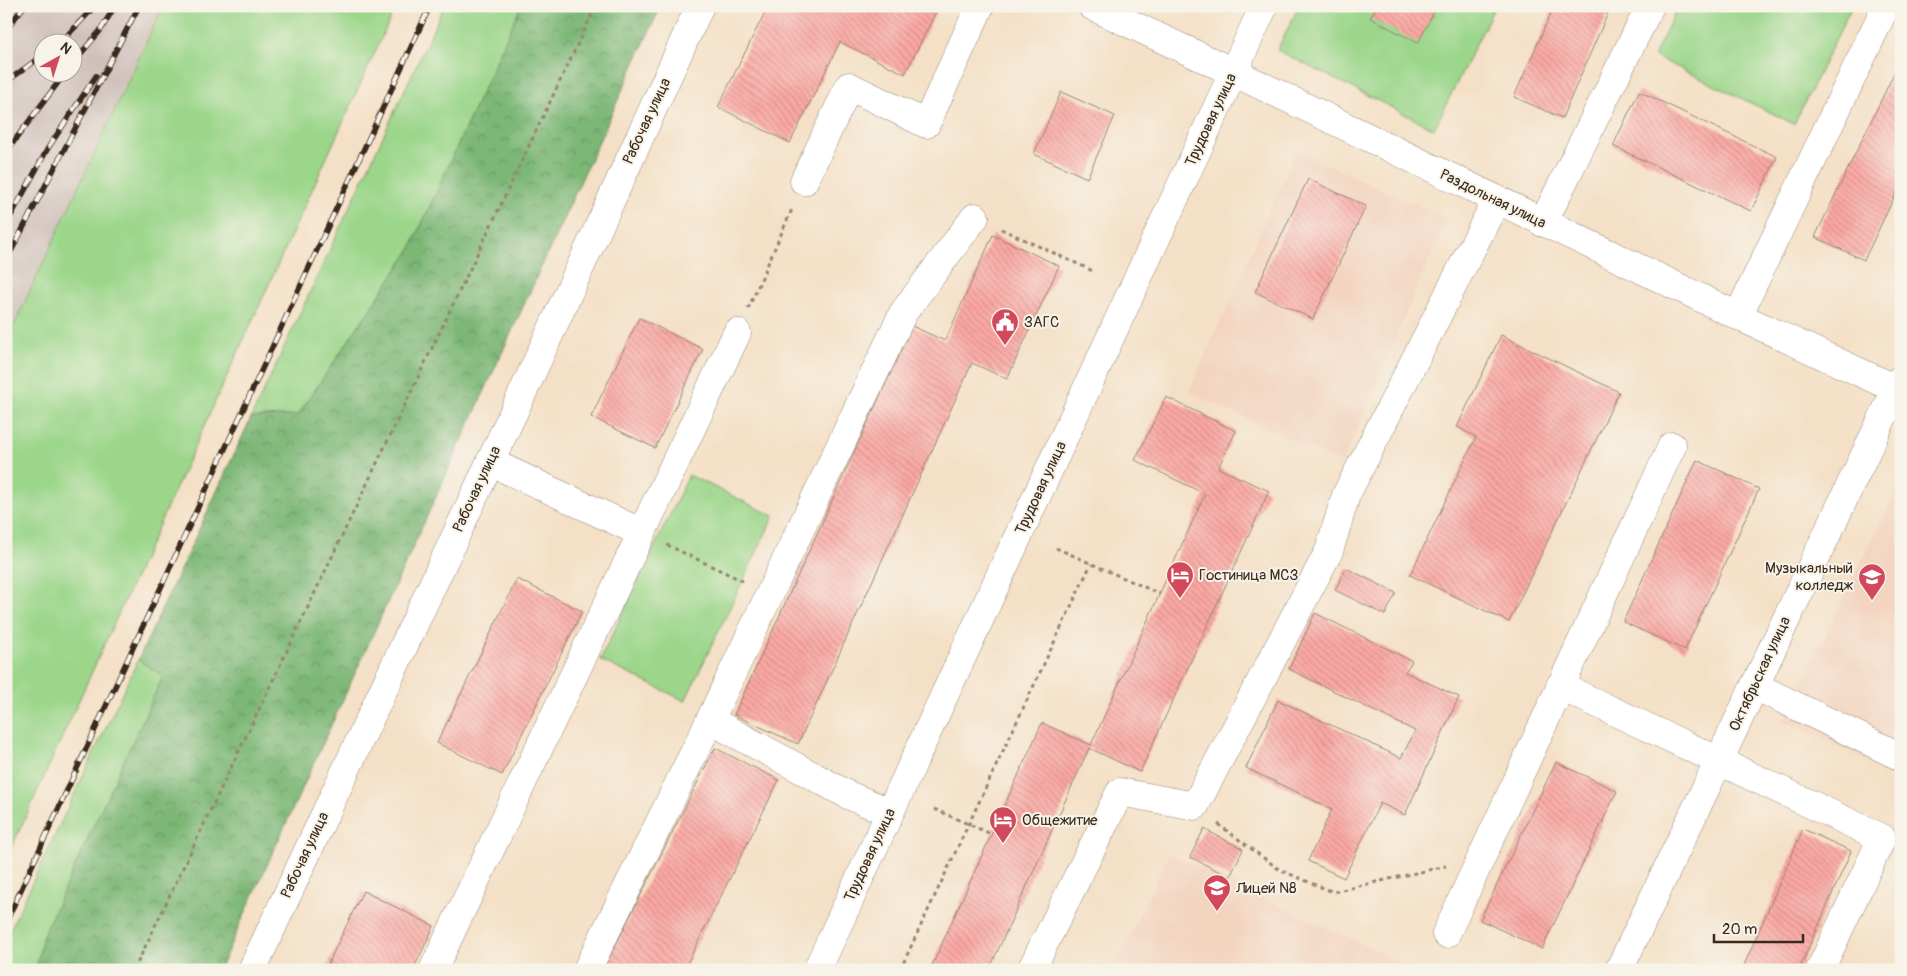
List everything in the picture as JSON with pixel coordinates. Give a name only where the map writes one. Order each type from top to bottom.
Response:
[{"type":"street","name":"Рабочая улица","points":[[252,970],[490,462],[700,6]]},
{"type":"street","points":[[804,181],[849,86],[926,124],[980,6]]},
{"type":"street","name":"Раздольная улица","points":[[1092,6],[1738,316],[1898,384]]},
{"type":"street","name":"Трудовая улица","points":[[817,970],[1264,6]]},
{"type":"street","points":[[1543,223],[1650,6]]},
{"type":"street","points":[[1738,316],[1886,6]]},
{"type":"street","points":[[1031,970],[1120,792],[1195,806],[1329,551],[1346,495],[1496,200]]},
{"type":"street","points":[[587,970],[710,720],[903,313],[975,217]]},
{"type":"street","points":[[433,970],[737,333]]},
{"type":"street","name":"Октябрьская улица","points":[[1619,970],[1898,384]]},
{"type":"street","points":[[1446,934],[1672,446]]},
{"type":"street","points":[[490,462],[642,533]]},
{"type":"street","points":[[1560,686],[1882,838],[1820,970]]},
{"type":"street","points":[[1755,686],[1901,757]]},
{"type":"street","points":[[710,720],[848,795],[890,812]]},
{"type":"path","points":[[134,970],[596,6]]},
{"type":"path","points":[[737,333],[804,181]]},
{"type":"path","points":[[975,217],[1093,271]]},
{"type":"path","points":[[642,533],[770,594]]},
{"type":"path","points":[[1056,548],[1160,594]]},
{"type":"path","points":[[900,970],[1091,564]]},
{"type":"path","points":[[1195,806],[1280,870],[1333,892],[1481,858]]},
{"type":"path","points":[[934,809],[991,834]]},
{"type":"shaded area","points":[[6,6],[162,6],[6,340]]},
{"type":"shaded area","points":[[1296,151],[1447,218],[1342,463],[1189,392]]},
{"type":"shaded area","name":"Музыкальный колледж","points":[[1901,481],[1901,776],[1784,721]]},
{"type":"shaded area","name":"Лицей N8","points":[[1170,854],[1417,970],[1113,970]]},
{"type":"green space","points":[[163,6],[396,6],[6,860],[6,342]]},
{"type":"green space","points":[[444,6],[521,6],[410,250],[298,415],[251,418]]},
{"type":"green space","points":[[521,6],[661,6],[219,970],[36,970],[43,935],[163,676],[138,660],[251,418],[298,415],[410,250]]},
{"type":"green space","points":[[1299,6],[1495,6],[1434,129],[1277,50]]},
{"type":"green space","points":[[1678,6],[1852,6],[1794,124],[1654,56]]},
{"type":"green space","points":[[689,475],[774,516],[685,701],[600,660]]},
{"type":"green space","points":[[138,660],[164,676],[43,935],[36,970],[6,970],[6,938]]},
{"type":"building","points":[[768,6],[925,6],[936,12],[905,74],[840,42],[790,143],[718,107]]},
{"type":"building","points":[[1377,6],[1437,6],[1418,43],[1370,18]]},
{"type":"building","points":[[1554,6],[1611,6],[1562,118],[1514,97]]},
{"type":"building","points":[[1901,59],[1901,183],[1864,260],[1815,237]]},
{"type":"building","points":[[1639,91],[1777,157],[1751,211],[1613,146]]},
{"type":"building","points":[[1061,92],[1115,116],[1087,178],[1034,154]]},
{"type":"building","points":[[1308,179],[1366,206],[1313,319],[1255,292]]},
{"type":"building","points":[[993,235],[1059,266],[1007,379],[972,363],[798,744],[734,715],[912,326],[945,341]]},
{"type":"building","points":[[639,318],[703,349],[655,448],[591,417]]},
{"type":"building","points":[[1501,335],[1619,392],[1509,622],[1410,575],[1476,437],[1457,427]]},
{"type":"building","points":[[1166,397],[1236,431],[1218,468],[1269,491],[1140,772],[1089,748],[989,970],[930,970],[1042,723],[1091,745],[1205,494],[1135,460]]},
{"type":"building","points":[[1697,460],[1759,489],[1685,650],[1623,622]]},
{"type":"building","points":[[1346,568],[1396,593],[1385,615],[1335,590]]},
{"type":"building","points":[[517,579],[582,611],[502,775],[437,743]]},
{"type":"building","points":[[1315,613],[1412,661],[1405,672],[1459,697],[1405,815],[1380,803],[1344,878],[1308,861],[1332,809],[1246,768],[1278,700],[1401,758],[1415,731],[1289,669]]},
{"type":"building","points":[[715,748],[779,780],[684,970],[603,970]]},
{"type":"building","points":[[1556,762],[1617,791],[1542,949],[1480,920]]},
{"type":"building","points":[[1204,829],[1243,849],[1230,877],[1190,857]]},
{"type":"building","points":[[1803,829],[1851,851],[1799,970],[1742,970]]},
{"type":"building","points":[[363,891],[434,926],[413,970],[325,970]]},
{"type":"railway","points":[[6,30],[24,6]]},
{"type":"railway","points":[[70,32],[95,6]]},
{"type":"railway","points":[[82,52],[100,31],[115,6]]},
{"type":"railway","points":[[6,261],[139,6]]},
{"type":"railway","points":[[6,922],[430,6]]},
{"type":"railway","points":[[6,82],[32,63]]},
{"type":"railway","points":[[6,225],[48,148],[96,76]]},
{"type":"railway","points":[[6,152],[58,82]]},
{"type":"place","name":"ЗАГС","points":[[1005,346]]},
{"type":"place","name":"Гостиница МСЗ","points":[[1180,599]]},
{"type":"place","name":"Музыкальный колледж","points":[[1872,601]]},
{"type":"place","name":"Общежитие","points":[[1003,844]]},
{"type":"place","name":"Лицей N8","points":[[1217,912]]}]
